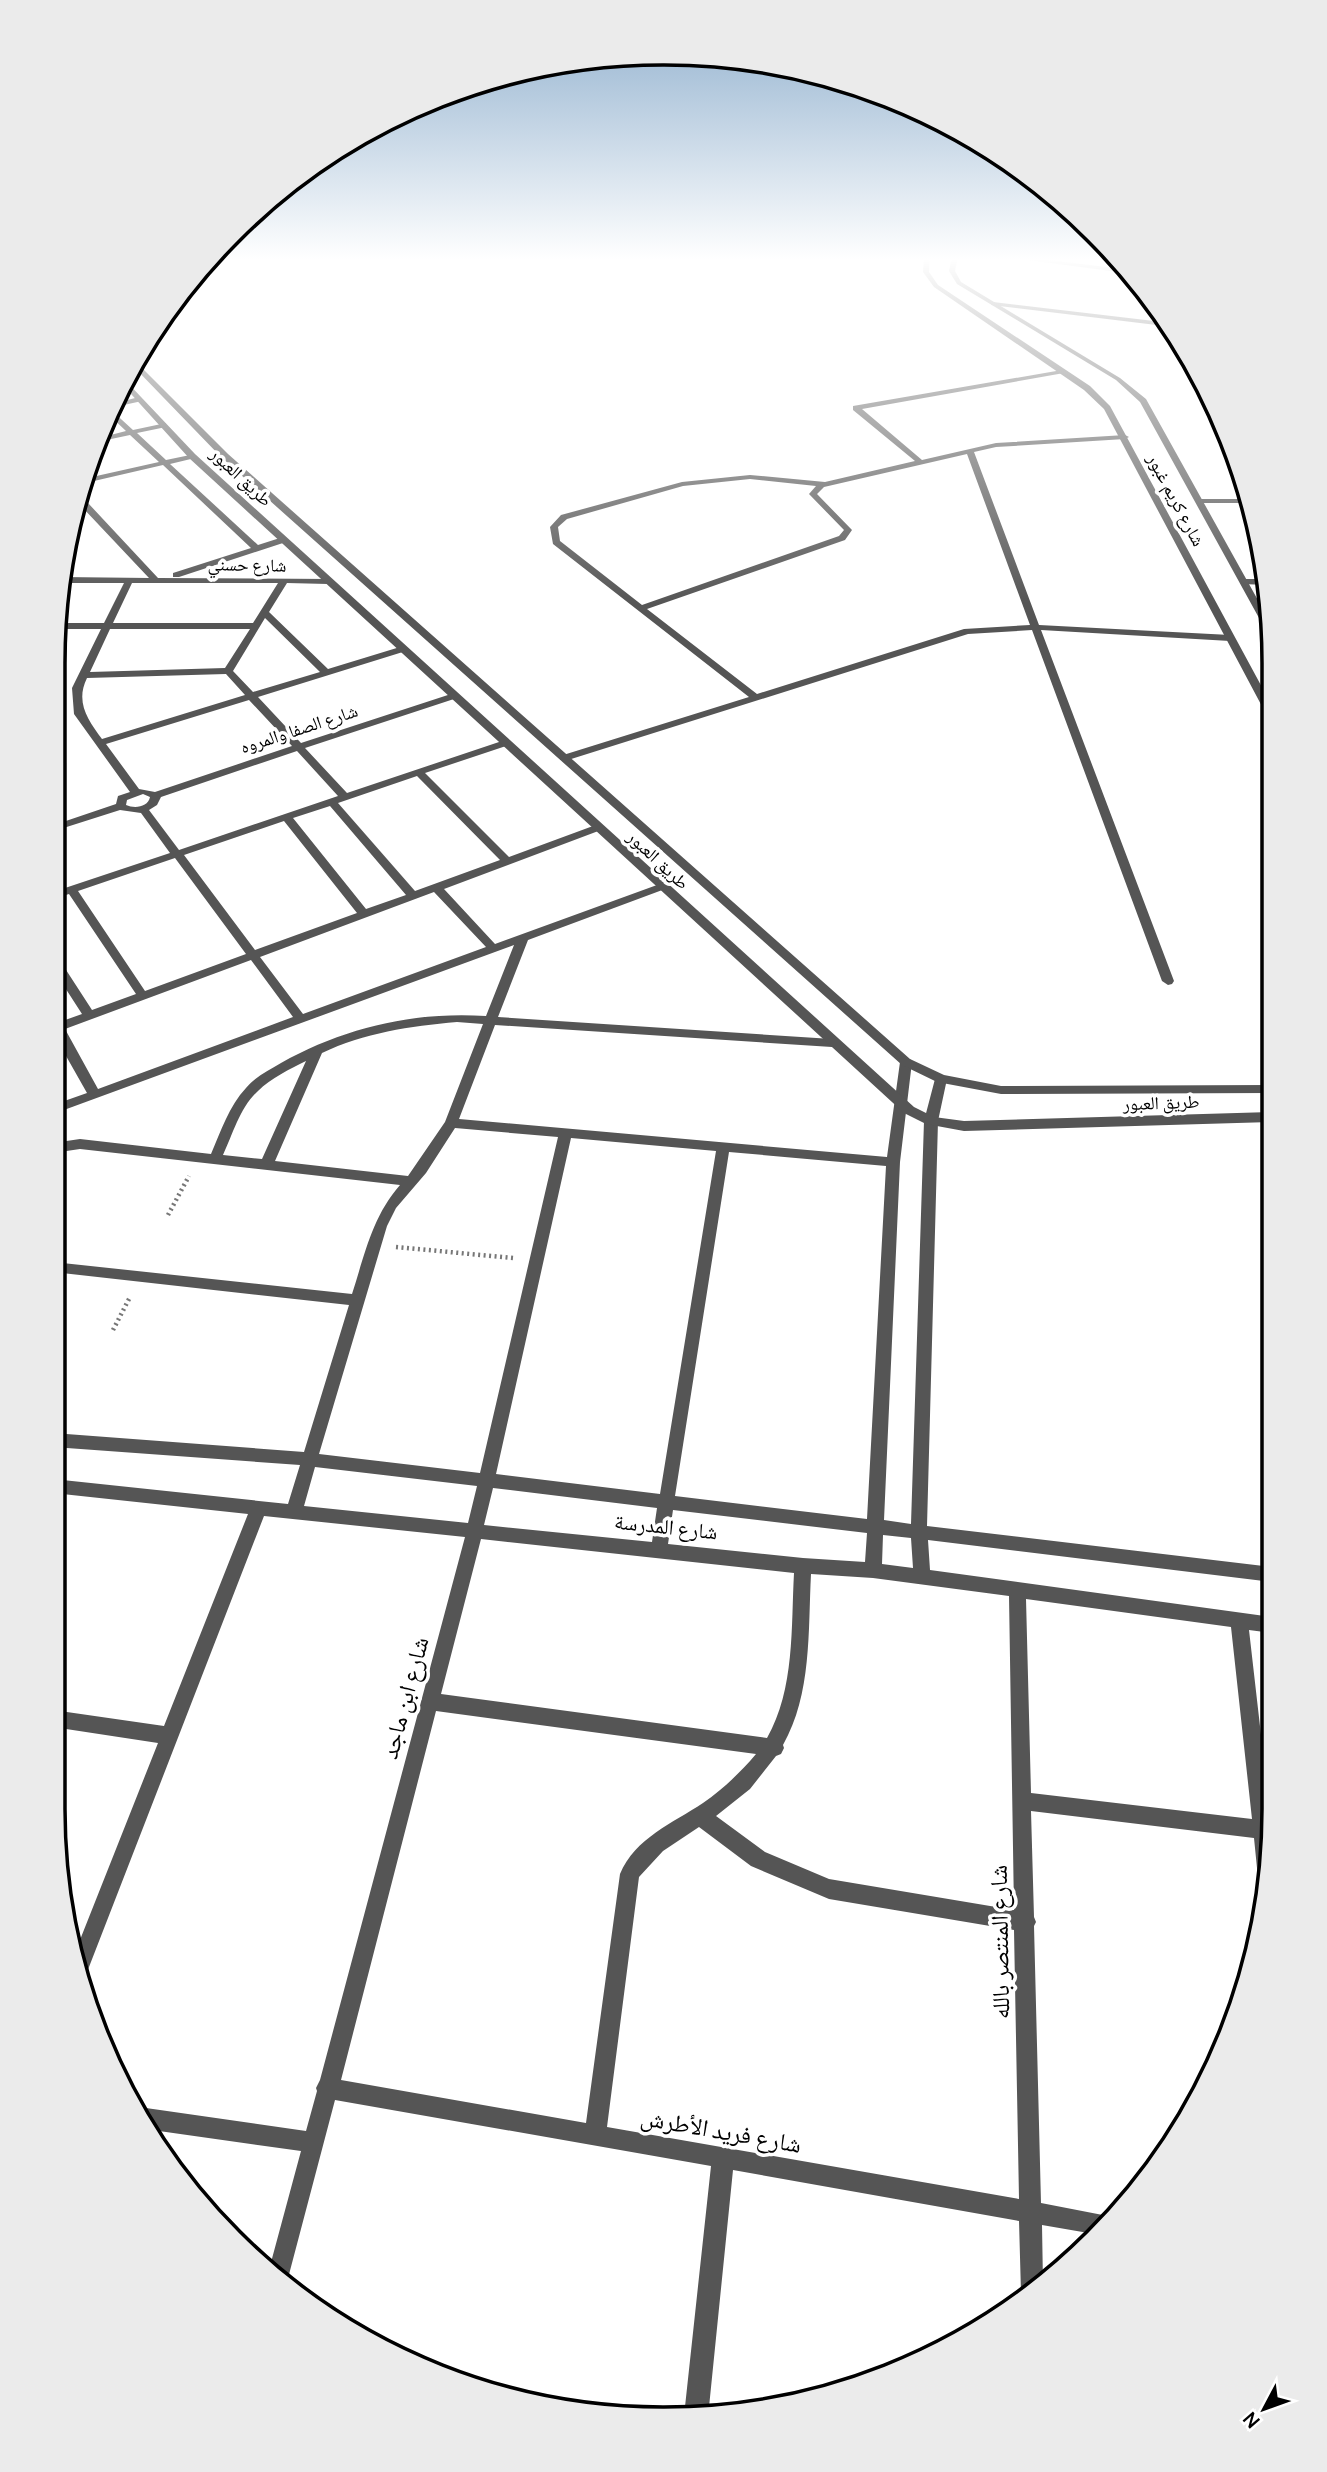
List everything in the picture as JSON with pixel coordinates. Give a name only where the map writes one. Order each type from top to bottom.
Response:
[{"type":"street","name":"طريق العبور","points":[[143,372],[297,536],[342,577],[564,758],[906,1062],[941,1079],[980,1088],[1034,1092],[1262,1089]]},
{"type":"street","points":[[920,462],[856,408],[1060,372]]},
{"type":"street","name":"شارع كريم غبور","points":[[1062,372],[1100,400],[1125,437],[1262,697]]},
{"type":"street","name":"شارع كريم غبور","points":[[1107,372],[1127,386],[1150,409],[1259,609]]},
{"type":"street","name":"طريق العبور","points":[[131,390],[192,456],[297,536],[342,577],[403,649],[901,1104],[932,1121],[964,1126],[1262,1117]]},
{"type":"street","points":[[125,402],[139,399]]},
{"type":"street","points":[[117,419],[257,549]]},
{"type":"street","points":[[109,437],[163,425]]},
{"type":"street","points":[[641,608],[842,538],[848,530],[813,494],[817,487],[970,450],[1023,442],[1125,437]]},
{"type":"street","points":[[970,450],[1168,981]]},
{"type":"street","points":[[94,479],[192,456]]},
{"type":"street","points":[[755,697],[556,542],[553,532],[557,522],[564,517],[698,481],[750,477],[826,484]]},
{"type":"street","points":[[1200,501],[1239,501]]},
{"type":"street","points":[[86,506],[160,578]]},
{"type":"street","name":"شارع حسني","points":[[160,578],[297,536]]},
{"type":"street","name":"شارع حسني","points":[[71,580],[160,578],[284,582],[342,577]]},
{"type":"street","points":[[130,579],[82,675],[76,701],[79,714],[135,792]]},
{"type":"street","points":[[228,671],[284,582]]},
{"type":"street","points":[[1244,582],[1257,582]]},
{"type":"street","points":[[264,612],[327,673]]},
{"type":"street","points":[[66,626],[255,626]]},
{"type":"street","points":[[564,758],[951,634],[988,628],[1034,627],[1230,638]]},
{"type":"street","points":[[100,743],[403,649]]},
{"type":"street","points":[[82,675],[228,671]]},
{"type":"street","points":[[228,671],[249,697],[345,797]]},
{"type":"street","name":"شارع الصفا والمروه","points":[[155,795],[454,696]]},
{"type":"street","points":[[65,892],[505,743]]},
{"type":"street","points":[[419,772],[508,861]]},
{"type":"street","points":[[65,824],[121,806],[130,811],[143,809],[154,803],[155,795],[135,792],[122,798],[121,806]]},
{"type":"street","points":[[332,802],[413,895]]},
{"type":"street","points":[[143,809],[302,1019]]},
{"type":"street","points":[[286,817],[364,914]]},
{"type":"street","points":[[65,1025],[597,828]]},
{"type":"street","points":[[436,887],[493,948]]},
{"type":"street","points":[[65,1106],[661,887]]},
{"type":"street","points":[[72,890],[143,996]]},
{"type":"street","points":[[294,1511],[374,1245],[390,1205],[412,1181],[451,1123],[523,937]]},
{"type":"street","points":[[65,978],[89,1016]]},
{"type":"street","points":[[215,1159],[249,1092],[270,1076],[317,1049],[347,1037],[412,1021],[457,1018],[832,1043]]},
{"type":"street","points":[[65,1043],[95,1095]]},
{"type":"street","points":[[266,1165],[317,1049]]},
{"type":"street","points":[[873,1570],[893,1162],[906,1062]]},
{"type":"street","points":[[922,1577],[919,1532],[932,1121],[941,1079]]},
{"type":"street","points":[[451,1123],[893,1162]]},
{"type":"street","name":"شارع ابن ماجد","points":[[280,2268],[475,1530],[566,1133]]},
{"type":"street","points":[[65,1146],[80,1144],[412,1181]]},
{"type":"street","points":[[659,1548],[723,1147]]},
{"type":"street","points":[[65,1268],[357,1300]]},
{"type":"street","name":"شارع المدرسة","points":[[65,1441],[308,1460],[1262,1573]]},
{"type":"street","name":"شارع المدرسة","points":[[65,1487],[659,1548],[803,1566],[873,1570],[1262,1623]]},
{"type":"street","points":[[83,1956],[260,1507]]},
{"type":"street","points":[[595,2135],[629,1874],[639,1858],[664,1837],[743,1787],[775,1748],[788,1717],[796,1684],[803,1566]]},
{"type":"street","name":"شارع المنتصر بالله","points":[[1017,1590],[1032,2281]]},
{"type":"street","points":[[1239,1620],[1262,1826]]},
{"type":"street","points":[[429,1701],[775,1748]]},
{"type":"street","points":[[65,1720],[171,1736]]},
{"type":"street","points":[[1023,1801],[1261,1830]]},
{"type":"street","points":[[700,1816],[758,1859],[829,1889],[1026,1922]]},
{"type":"street","name":"شارع فريد الأطرش","points":[[326,2088],[1095,2223]]},
{"type":"street","points":[[153,2120],[312,2142]]},
{"type":"street","points":[[697,2406],[723,2158]]},
{"type":"path","points":[[168,1215],[199,1157]]},
{"type":"path","points":[[374,1245],[537,1260]]},
{"type":"path","points":[[113,1330],[141,1276]]}]
